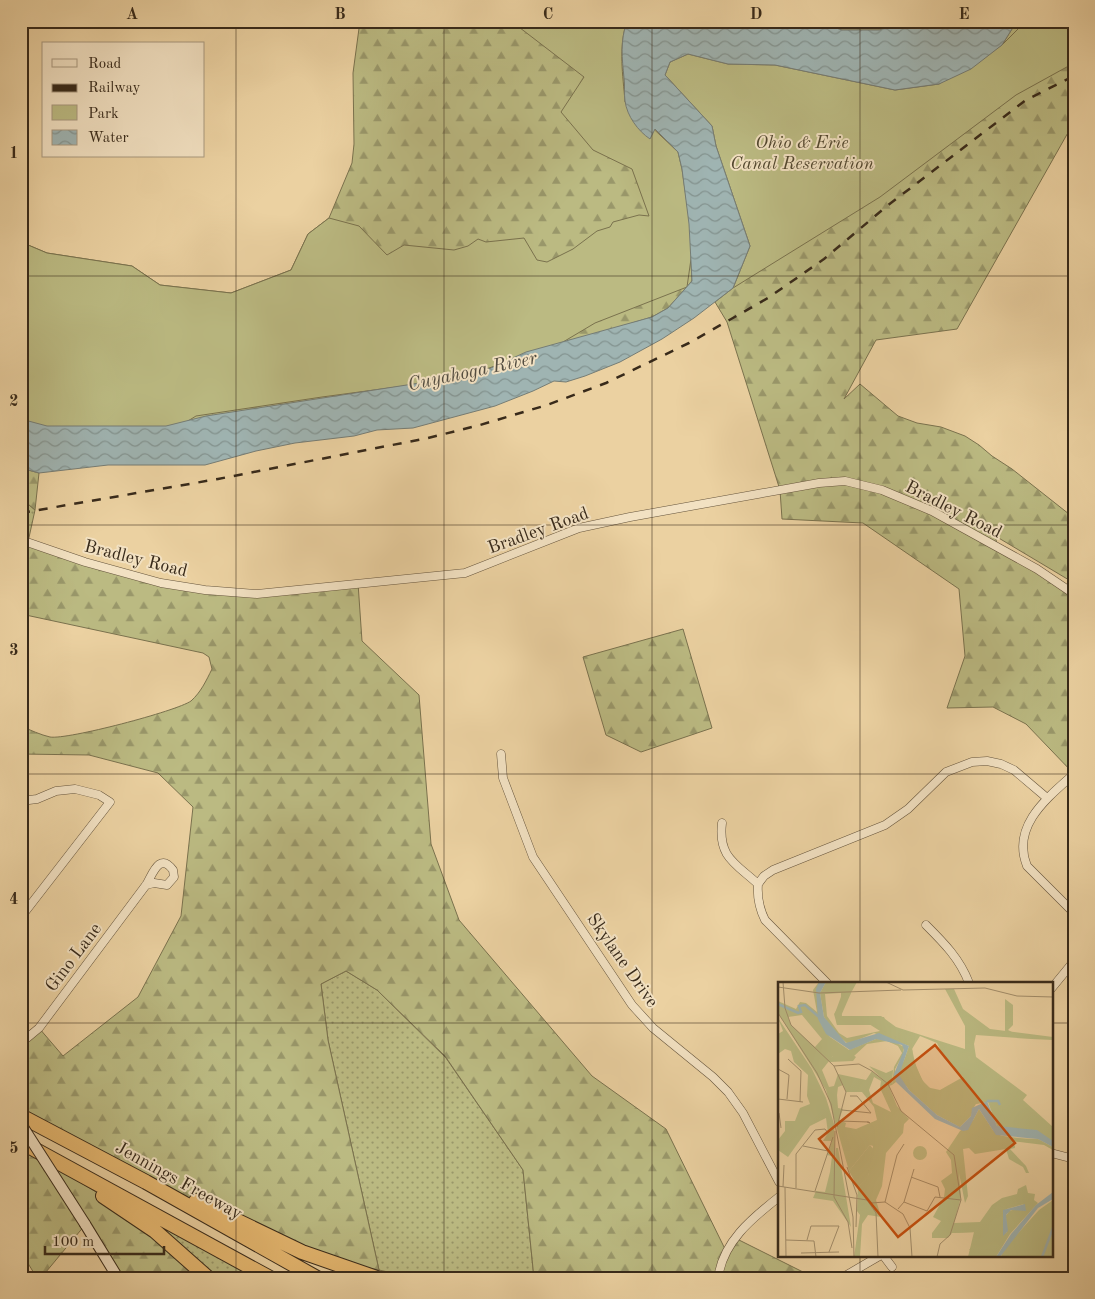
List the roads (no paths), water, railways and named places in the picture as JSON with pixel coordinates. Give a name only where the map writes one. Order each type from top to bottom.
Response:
[{"type":"highway","name":"Jennings Freeway","points":[[21,1116],[146,1182],[317,1278]]},
{"type":"highway","points":[[25,1144],[70,1176],[137,1218],[208,1278]]},
{"type":"highway","points":[[25,1144],[270,1278]]},
{"type":"highway","points":[[146,1182],[215,1210],[302,1252],[377,1278]]},
{"type":"street","name":"Bradley Road","points":[[21,540],[85,562],[161,583],[205,590],[257,594],[465,573],[579,528],[819,483],[845,481],[882,490],[932,511],[1037,569],[1074,594]]},
{"type":"street","name":"Skylane Drive","points":[[501,754],[503,778],[533,857],[632,1005],[654,1028],[713,1077],[728,1092],[743,1113],[778,1180]]},
{"type":"street","points":[[826,982],[766,920],[760,911],[757,895],[758,884],[764,876],[773,870],[885,825],[908,809],[946,772],[972,762],[987,761],[1001,764],[1014,770],[1047,798]]},
{"type":"street","points":[[1074,774],[1047,798],[1029,821],[1024,832],[1023,857],[1027,866],[1034,874],[1074,914]]},
{"type":"street","points":[[21,801],[37,799],[56,791],[75,789],[110,802],[21,917]]},
{"type":"street","points":[[722,823],[721,844],[726,856],[758,884]]},
{"type":"street","name":"Gino Lane","points":[[21,1043],[39,1028],[146,885]]},
{"type":"street","points":[[926,924],[952,952],[963,967],[969,982]]},
{"type":"street","points":[[1052,988],[1074,961]]},
{"type":"street","points":[[21,1124],[118,1278]]},
{"type":"street","points":[[1052,1153],[1074,1159]]},
{"type":"street","points":[[718,1278],[726,1251],[735,1238],[761,1211],[778,1198]]},
{"type":"street","points":[[845,1276],[880,1256]]},
{"type":"street","points":[[883,1256],[892,1267]]},
{"type":"water","points":[[627,21],[815,21],[842,30],[880,30],[897,21],[1017,21],[1002,45],[971,69],[939,84],[895,90],[775,65],[728,64],[688,54],[670,62],[665,75],[712,126],[716,146],[750,246],[733,288],[694,318],[662,339],[620,362],[566,382],[554,381],[495,406],[413,428],[377,430],[354,436],[295,443],[205,465],[108,465],[39,473],[21,468],[21,419],[47,426],[166,426],[206,416],[431,380],[456,379],[482,372],[526,352],[652,317],[668,308],[692,281],[689,224],[682,169],[678,152],[655,129],[650,139],[646,136],[634,123],[626,107],[622,50]]},
{"type":"railway","points":[[21,513],[218,479],[428,438],[547,405],[606,383],[689,343],[768,298],[824,259],[887,206],[1026,100],[1074,76]]},
{"type":"park label","name":"Ohio & Erie Canal Reservation","points":[[802,152]]},
{"type":"water label","name":"Cuyahoga River","points":[[472,370]]}]
